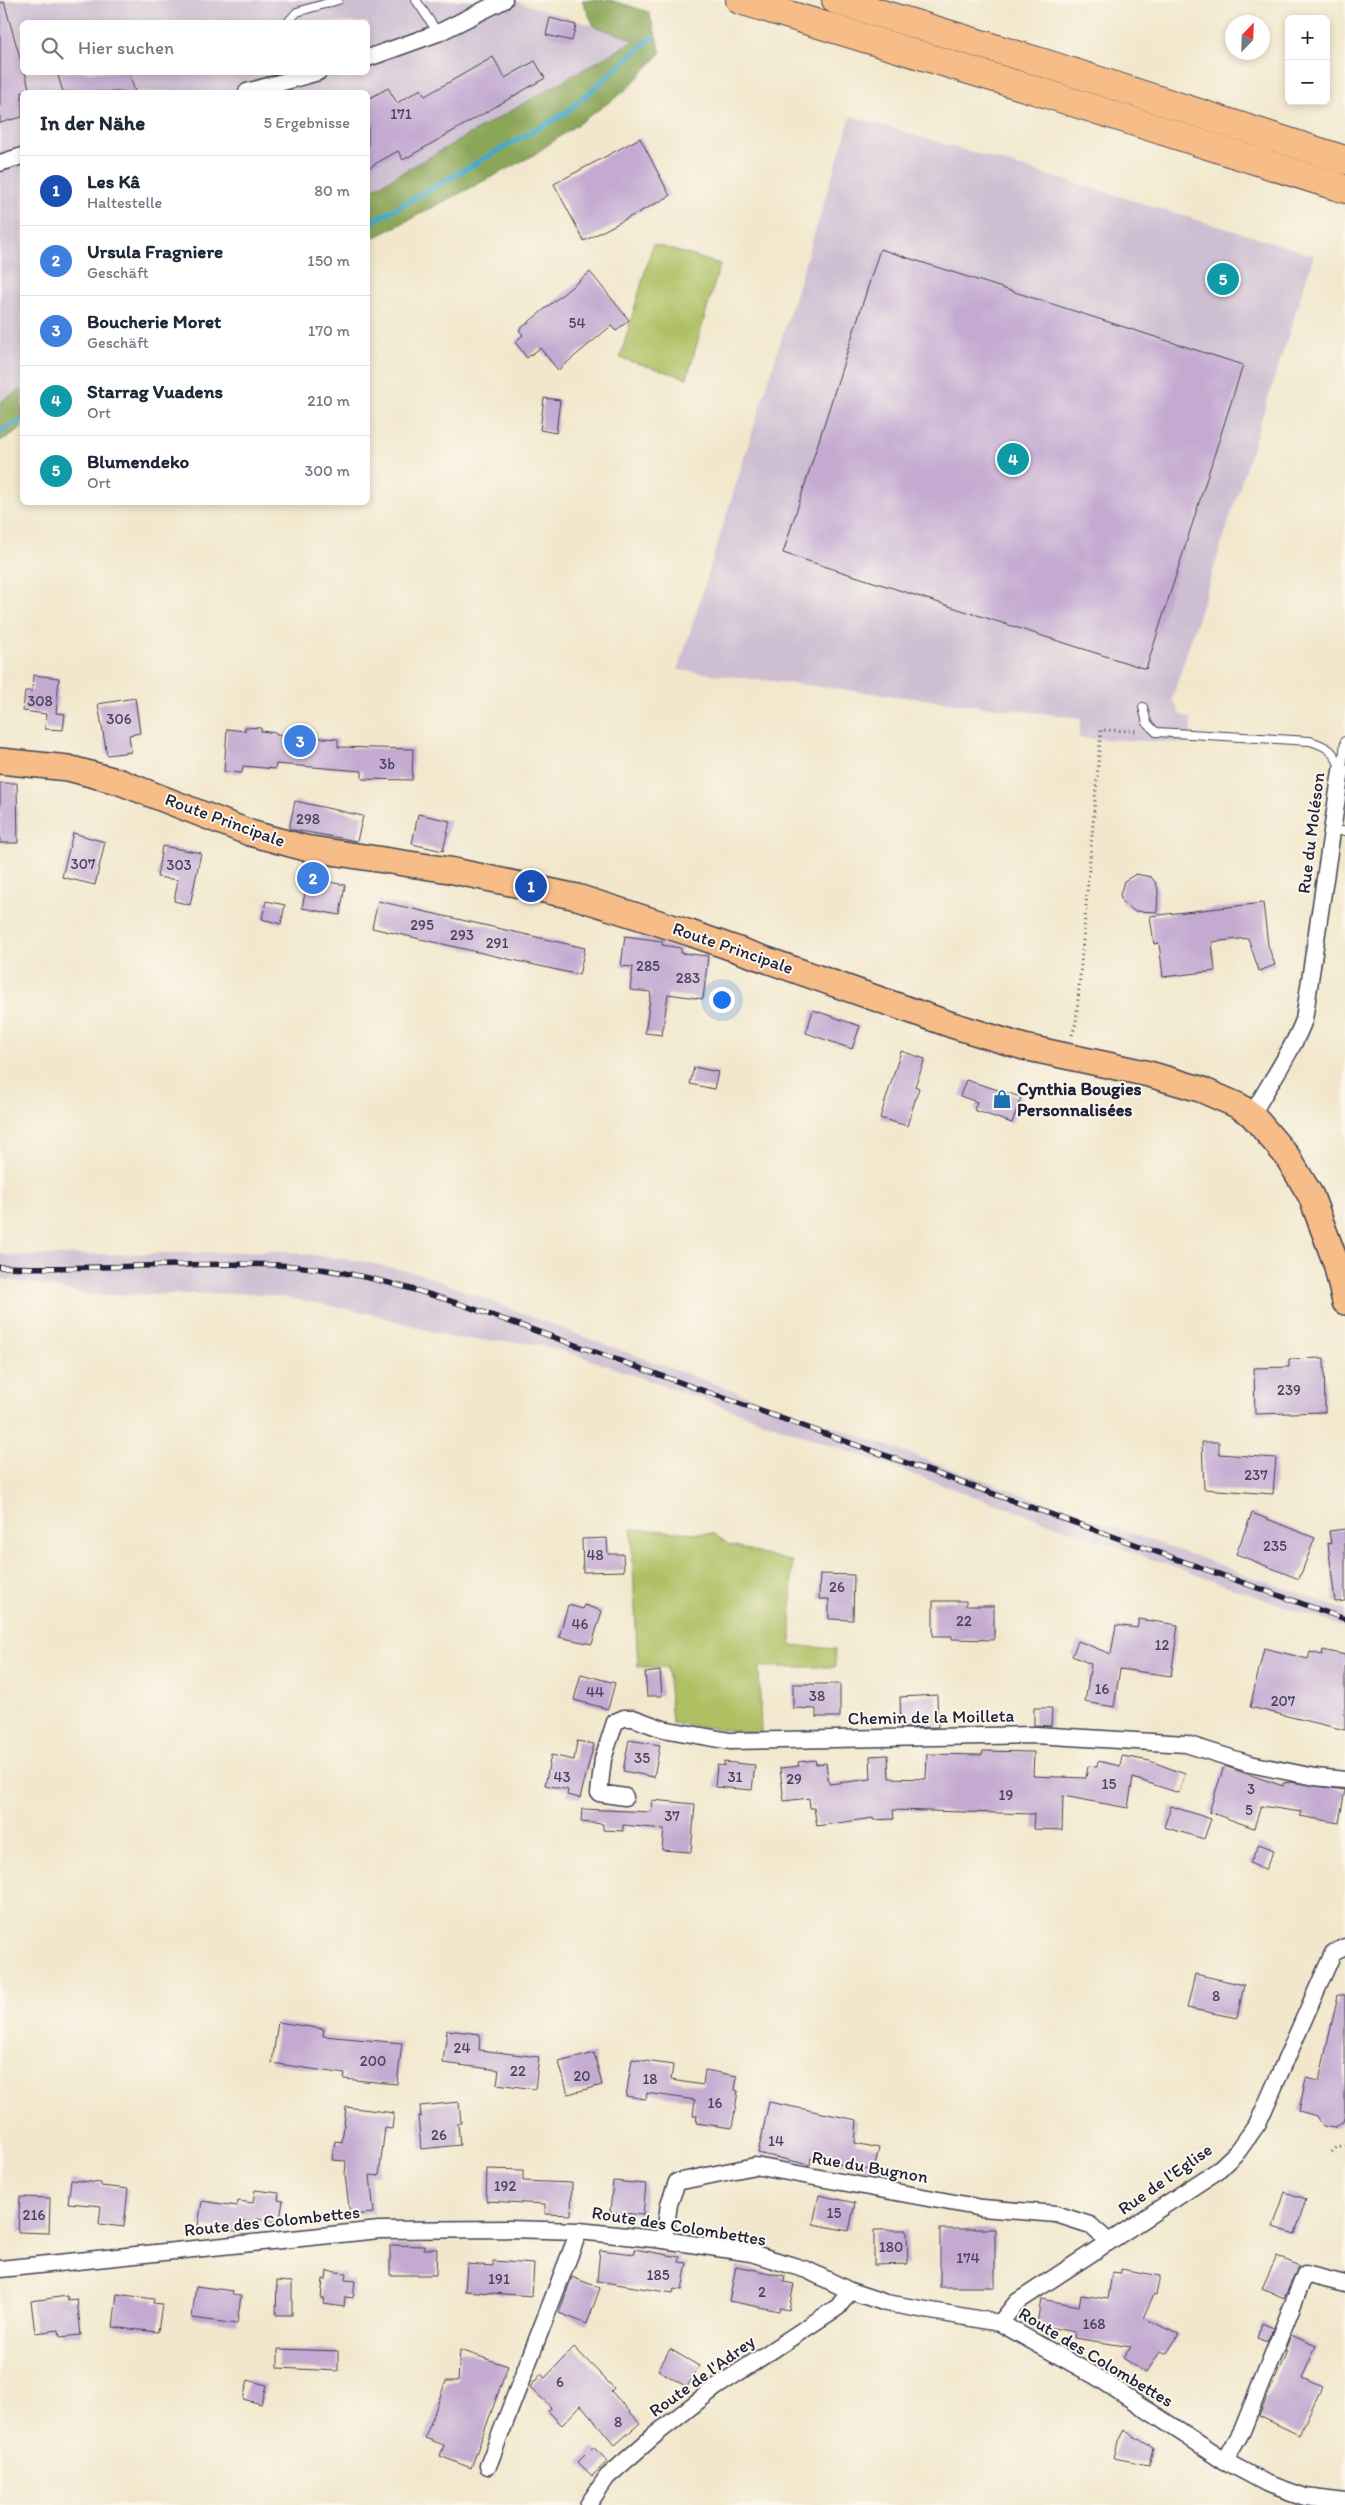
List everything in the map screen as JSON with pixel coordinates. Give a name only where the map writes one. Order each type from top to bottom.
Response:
[{"type":"highway","points":[[740,0],[1041,92],[1345,189]]},
{"type":"highway","points":[[836,0],[1050,65],[1345,160]]},
{"type":"main road","name":"Route Principale","points":[[0,761],[68,768],[120,782],[250,833],[306,848],[448,870],[577,896],[690,933],[952,1025],[1024,1047],[1149,1074],[1200,1089],[1239,1106],[1252,1115],[1287,1156],[1311,1196],[1336,1263],[1345,1302]]},
{"type":"street","points":[[370,57],[438,33],[504,0]]},
{"type":"street","points":[[252,90],[279,78],[298,75]]},
{"type":"street","points":[[0,163],[20,157]]},
{"type":"street","name":"Rue du Moléson","points":[[1252,1115],[1274,1073],[1293,1048],[1304,1020],[1339,831],[1341,771]]},
{"type":"street","name":"Chemin de la Moilleta","points":[[624,1797],[599,1792],[603,1759],[615,1722],[624,1718],[632,1718],[663,1729],[730,1741],[1034,1735],[1186,1744],[1250,1764],[1315,1777],[1345,1780]]},
{"type":"street","name":"Rue de l'Eglise","points":[[1000,2323],[1018,2302],[1217,2171],[1250,2136],[1289,2054],[1332,1953],[1345,1947]]},
{"type":"street","name":"Rue du Bugnon","points":[[664,2240],[669,2204],[677,2182],[755,2166],[982,2208],[1056,2214],[1090,2225],[1109,2242]]},
{"type":"street","name":"Route des Colombettes","points":[[0,2270],[352,2232],[508,2229],[579,2231],[664,2240],[751,2254],[807,2270],[850,2291],[886,2303],[1000,2323],[1097,2377],[1225,2461],[1266,2483],[1290,2492],[1345,2502]]},
{"type":"street","name":"Route des Colombettes","points":[[488,2466],[579,2231]]},
{"type":"street","points":[[1225,2461],[1242,2431],[1305,2274],[1345,2284]]},
{"type":"street","name":"Route de l'Adrey","points":[[588,2505],[607,2477],[656,2434],[716,2387],[838,2307],[850,2291]]},
{"type":"lane","points":[[290,20],[297,12],[338,0]]},
{"type":"lane","points":[[416,0],[438,33]]},
{"type":"lane","points":[[1143,707],[1147,723],[1156,732]]},
{"type":"lane","name":"Rue du Moléson","points":[[1156,732],[1310,741],[1327,746],[1337,758],[1341,771]]},
{"type":"lane","points":[[1341,771],[1345,741]]},
{"type":"path","points":[[1072,1035],[1076,1023],[1101,730],[1156,732]]},
{"type":"path","points":[[1332,2152],[1337,2147],[1345,2145]]},
{"type":"shaded area","points":[[0,0],[512,0],[635,39],[370,191],[370,90],[20,90],[20,390],[0,402]]},
{"type":"shaded area","points":[[851,116],[1314,255],[1172,699],[1180,714],[1191,719],[1191,743],[1079,738],[1081,718],[678,670]]},
{"type":"shaded area","points":[[283,1251],[360,1261],[421,1274],[584,1337],[1345,1610],[1345,1628],[577,1355],[537,1344],[454,1338],[369,1313],[249,1293],[92,1295],[0,1278],[0,1254],[15,1256]]},
{"type":"green space","points":[[582,0],[610,0],[649,12],[661,53],[625,91],[532,156],[370,240],[370,191],[635,40],[594,26]]},
{"type":"green space","points":[[653,244],[720,264],[687,378],[620,358]]},
{"type":"green space","points":[[20,390],[20,429],[0,441],[0,402]]},
{"type":"green space","points":[[631,1529],[714,1534],[728,1544],[792,1562],[791,1645],[835,1649],[835,1667],[759,1667],[761,1734],[672,1723],[667,1667],[638,1667]]},
{"type":"building","points":[[4,2],[20,58],[20,75],[26,75],[30,90],[20,90],[20,118],[0,123],[0,3]]},
{"type":"building","points":[[550,18],[576,25],[572,41],[546,35]]},
{"type":"building","points":[[493,57],[505,78],[535,61],[545,78],[403,160],[398,151],[370,167],[370,98],[388,88],[397,103],[421,89],[425,96]]},
{"type":"building","points":[[58,75],[130,75],[134,90],[62,90]]},
{"type":"building","points":[[640,138],[670,196],[584,241],[554,184]]},
{"type":"building","points":[[880,249],[1243,365],[1146,669],[783,553]]},
{"type":"building","points":[[590,272],[629,320],[616,331],[611,326],[558,370],[540,348],[527,358],[515,342],[523,335],[519,330]]},
{"type":"building","points":[[544,398],[560,400],[556,433],[540,430]]},
{"type":"building","points":[[33,675],[59,678],[56,713],[65,714],[63,730],[45,729],[46,714],[23,711],[25,691],[32,691]]},
{"type":"building","points":[[135,698],[140,733],[129,735],[131,752],[107,755],[98,704]]},
{"type":"building","points":[[245,727],[261,728],[261,731],[276,733],[276,735],[338,739],[338,747],[413,749],[412,780],[362,779],[362,771],[276,764],[275,769],[243,766],[242,773],[224,772],[227,729],[245,731]]},
{"type":"building","points":[[0,783],[17,783],[18,843],[0,843]]},
{"type":"building","points":[[295,801],[363,816],[357,841],[289,829]]},
{"type":"building","points":[[418,814],[450,821],[443,851],[412,844]]},
{"type":"building","points":[[73,833],[105,842],[95,885],[62,877]]},
{"type":"building","points":[[162,846],[201,853],[190,905],[174,901],[178,880],[157,877]]},
{"type":"building","points":[[1136,874],[1151,877],[1156,883],[1158,890],[1157,912],[1134,911],[1122,902],[1120,895],[1124,881]]},
{"type":"building","points":[[308,878],[345,885],[340,915],[302,908]]},
{"type":"building","points":[[266,901],[285,905],[281,924],[262,919]]},
{"type":"building","points":[[378,901],[585,948],[579,975],[372,928]]},
{"type":"building","points":[[1263,903],[1268,945],[1275,965],[1259,971],[1248,938],[1212,942],[1215,971],[1163,977],[1159,943],[1154,944],[1150,916]]},
{"type":"building","points":[[625,936],[662,941],[662,945],[681,948],[681,953],[708,956],[703,999],[668,994],[662,1035],[645,1033],[651,992],[630,990],[633,967],[621,966]]},
{"type":"building","points":[[813,1010],[860,1026],[852,1049],[806,1033]]},
{"type":"building","points":[[901,1051],[925,1059],[915,1086],[919,1088],[907,1126],[880,1118]]},
{"type":"building","points":[[694,1067],[718,1072],[714,1089],[690,1084]]},
{"type":"building","points":[[966,1080],[1021,1097],[1012,1123],[974,1110],[977,1102],[960,1096]]},
{"type":"building","points":[[1324,1358],[1325,1412],[1255,1414],[1254,1368],[1289,1367],[1289,1359]]},
{"type":"building","points":[[1202,1442],[1219,1442],[1219,1454],[1276,1458],[1273,1494],[1204,1489]]},
{"type":"building","points":[[1252,1513],[1315,1538],[1299,1579],[1236,1554]]},
{"type":"building","points":[[1345,1529],[1345,1601],[1335,1602],[1328,1543],[1331,1544],[1329,1531]]},
{"type":"building","points":[[607,1538],[608,1554],[623,1554],[624,1571],[583,1572],[582,1539]]},
{"type":"building","points":[[820,1574],[854,1575],[853,1620],[829,1619],[829,1599],[819,1599]]},
{"type":"building","points":[[933,1601],[966,1601],[966,1606],[994,1606],[994,1640],[952,1639],[952,1636],[933,1636]]},
{"type":"building","points":[[568,1605],[583,1609],[584,1605],[602,1611],[592,1644],[559,1637]]},
{"type":"building","points":[[1139,1619],[1178,1625],[1171,1676],[1120,1669],[1114,1707],[1085,1702],[1091,1664],[1072,1656],[1078,1641],[1111,1654],[1116,1625],[1137,1628]]},
{"type":"building","points":[[1264,1648],[1308,1659],[1310,1652],[1322,1655],[1323,1650],[1345,1655],[1345,1730],[1250,1707]]},
{"type":"building","points":[[660,1671],[662,1696],[647,1696],[645,1673]]},
{"type":"building","points":[[581,1674],[615,1683],[608,1709],[574,1700]]},
{"type":"building","points":[[793,1684],[840,1684],[840,1717],[816,1717],[816,1709],[793,1708]]},
{"type":"building","points":[[937,1695],[938,1727],[901,1728],[900,1697]]},
{"type":"building","points":[[1034,1708],[1052,1708],[1051,1726],[1034,1725]]},
{"type":"building","points":[[629,1740],[660,1745],[654,1777],[623,1771]]},
{"type":"building","points":[[577,1741],[594,1744],[580,1798],[567,1795],[568,1790],[545,1785],[551,1755],[574,1760]]},
{"type":"building","points":[[983,1751],[1034,1752],[1033,1776],[1086,1778],[1088,1766],[1097,1767],[1098,1761],[1120,1766],[1122,1756],[1150,1761],[1185,1774],[1179,1793],[1133,1778],[1128,1808],[1063,1796],[1062,1830],[1033,1829],[1034,1814],[893,1810],[894,1819],[873,1820],[873,1818],[817,1826],[814,1808],[810,1808],[809,1798],[784,1801],[780,1768],[799,1766],[798,1762],[815,1760],[816,1764],[826,1763],[829,1784],[871,1779],[870,1756],[888,1755],[889,1778],[926,1779],[927,1754],[982,1755]]},
{"type":"building","points":[[724,1762],[755,1765],[752,1790],[715,1787],[717,1765],[724,1766]]},
{"type":"building","points":[[1224,1766],[1283,1786],[1283,1783],[1291,1782],[1345,1790],[1339,1823],[1300,1816],[1301,1812],[1261,1806],[1254,1828],[1209,1812]]},
{"type":"building","points":[[652,1800],[695,1804],[691,1852],[662,1850],[664,1829],[623,1825],[623,1831],[603,1830],[603,1824],[581,1822],[582,1809],[651,1812]]},
{"type":"building","points":[[1171,1806],[1211,1819],[1204,1839],[1164,1827]]},
{"type":"building","points":[[1259,1844],[1274,1850],[1265,1870],[1250,1863]]},
{"type":"building","points":[[1195,1974],[1244,1985],[1237,2018],[1187,2008]]},
{"type":"building","points":[[1338,1995],[1345,1995],[1345,2112],[1343,2122],[1334,2128],[1323,2126],[1317,2116],[1299,2111],[1306,2078],[1319,2081]]},
{"type":"building","points":[[278,2022],[324,2029],[323,2036],[402,2043],[397,2084],[344,2079],[345,2074],[272,2063]]},
{"type":"building","points":[[447,2030],[480,2034],[479,2050],[539,2057],[535,2089],[497,2084],[499,2070],[443,2063]]},
{"type":"building","points":[[594,2053],[602,2085],[568,2094],[559,2062]]},
{"type":"building","points":[[632,2059],[673,2065],[671,2080],[703,2085],[705,2070],[737,2076],[735,2090],[738,2091],[732,2128],[696,2123],[697,2116],[693,2116],[695,2100],[647,2093],[646,2099],[626,2096]]},
{"type":"building","points":[[459,2102],[461,2123],[458,2124],[460,2145],[421,2149],[418,2116],[421,2117],[420,2106]]},
{"type":"building","points":[[769,2102],[857,2120],[855,2143],[879,2148],[874,2171],[811,2158],[810,2165],[758,2153]]},
{"type":"building","points":[[346,2107],[394,2113],[392,2129],[385,2128],[379,2176],[370,2175],[374,2213],[350,2215],[345,2175],[346,2161],[332,2160],[335,2141],[342,2142]]},
{"type":"building","points":[[487,2169],[523,2170],[523,2181],[572,2183],[571,2215],[545,2214],[545,2204],[486,2201]]},
{"type":"building","points":[[71,2180],[101,2183],[101,2186],[128,2189],[124,2227],[99,2224],[101,2206],[68,2203]]},
{"type":"building","points":[[613,2181],[646,2184],[643,2215],[610,2212]]},
{"type":"building","points":[[255,2190],[279,2193],[278,2200],[283,2201],[280,2219],[276,2219],[276,2222],[258,2219],[258,2223],[242,2221],[241,2232],[198,2226],[202,2201],[237,2206],[238,2201],[253,2203]]},
{"type":"building","points":[[1285,2192],[1306,2199],[1295,2234],[1273,2227]]},
{"type":"building","points":[[819,2195],[855,2203],[849,2231],[813,2224]]},
{"type":"building","points":[[20,2197],[50,2198],[49,2233],[18,2232]]},
{"type":"building","points":[[940,2229],[995,2229],[995,2287],[940,2287]]},
{"type":"building","points":[[874,2230],[907,2230],[908,2264],[874,2265]]},
{"type":"building","points":[[390,2245],[424,2246],[424,2249],[437,2249],[436,2275],[390,2275]]},
{"type":"building","points":[[634,2249],[680,2257],[679,2262],[687,2263],[682,2290],[674,2289],[673,2293],[597,2281],[600,2250],[634,2254]]},
{"type":"building","points":[[1277,2256],[1299,2266],[1284,2298],[1262,2288]]},
{"type":"building","points":[[493,2261],[534,2264],[532,2296],[465,2291],[467,2264],[493,2266]]},
{"type":"building","points":[[736,2266],[785,2276],[784,2282],[794,2284],[789,2310],[780,2308],[779,2311],[729,2301]]},
{"type":"building","points":[[1121,2269],[1160,2276],[1156,2295],[1154,2294],[1143,2318],[1179,2334],[1167,2353],[1160,2352],[1146,2373],[1123,2358],[1131,2347],[1074,2338],[1075,2332],[1037,2325],[1041,2299],[1079,2306],[1081,2295],[1108,2299],[1112,2272],[1121,2273]]},
{"type":"building","points":[[327,2271],[346,2273],[345,2280],[355,2281],[353,2298],[345,2297],[344,2307],[324,2304],[325,2299],[321,2299],[323,2279],[326,2280]]},
{"type":"building","points":[[572,2277],[600,2288],[587,2324],[559,2313]]},
{"type":"building","points":[[277,2281],[292,2282],[292,2315],[276,2315]]},
{"type":"building","points":[[196,2286],[233,2291],[232,2295],[241,2296],[237,2324],[192,2318]]},
{"type":"building","points":[[117,2294],[154,2299],[153,2303],[162,2304],[158,2332],[113,2327]]},
{"type":"building","points":[[67,2296],[68,2300],[77,2299],[81,2335],[60,2337],[59,2330],[35,2333],[31,2301]]},
{"type":"building","points":[[1262,2323],[1273,2328],[1267,2342],[1257,2338]]},
{"type":"building","points":[[1291,2335],[1316,2346],[1302,2378],[1322,2387],[1299,2435],[1259,2416],[1287,2351],[1285,2350]]},
{"type":"building","points":[[574,2347],[614,2388],[611,2391],[640,2423],[615,2445],[581,2405],[562,2425],[548,2411],[551,2407],[530,2387],[541,2374],[545,2378]]},
{"type":"building","points":[[278,2349],[338,2351],[338,2371],[278,2368]]},
{"type":"building","points":[[670,2349],[699,2366],[687,2387],[658,2370]]},
{"type":"building","points":[[460,2350],[508,2366],[471,2468],[440,2456],[444,2445],[425,2438],[446,2381],[458,2381]]},
{"type":"building","points":[[248,2380],[266,2385],[261,2404],[243,2399]]},
{"type":"building","points":[[1124,2430],[1153,2448],[1149,2465],[1114,2458],[1118,2441]]},
{"type":"building","points":[[593,2447],[608,2461],[592,2476],[578,2462]]},
{"type":"waterway","points":[[370,223],[567,112],[652,37]]},
{"type":"waterway","points":[[0,432],[20,420]]},
{"type":"railway","points":[[0,1267],[69,1268],[208,1264],[278,1265],[325,1270],[395,1284],[463,1305],[1345,1619]]},
{"type":"place","name":"Blumendeko","points":[[1223,279]]},
{"type":"place","name":"Starrag Vuadens","points":[[1013,459]]},
{"type":"place","name":"Boucherie Moret","points":[[300,741]]},
{"type":"place","name":"Ursula Fragniere","points":[[313,878]]},
{"type":"place","name":"Les Kâ","points":[[531,886]]},
{"type":"place","name":"Cynthia Bougies Personnalisées","points":[[1002,1099]]}]
